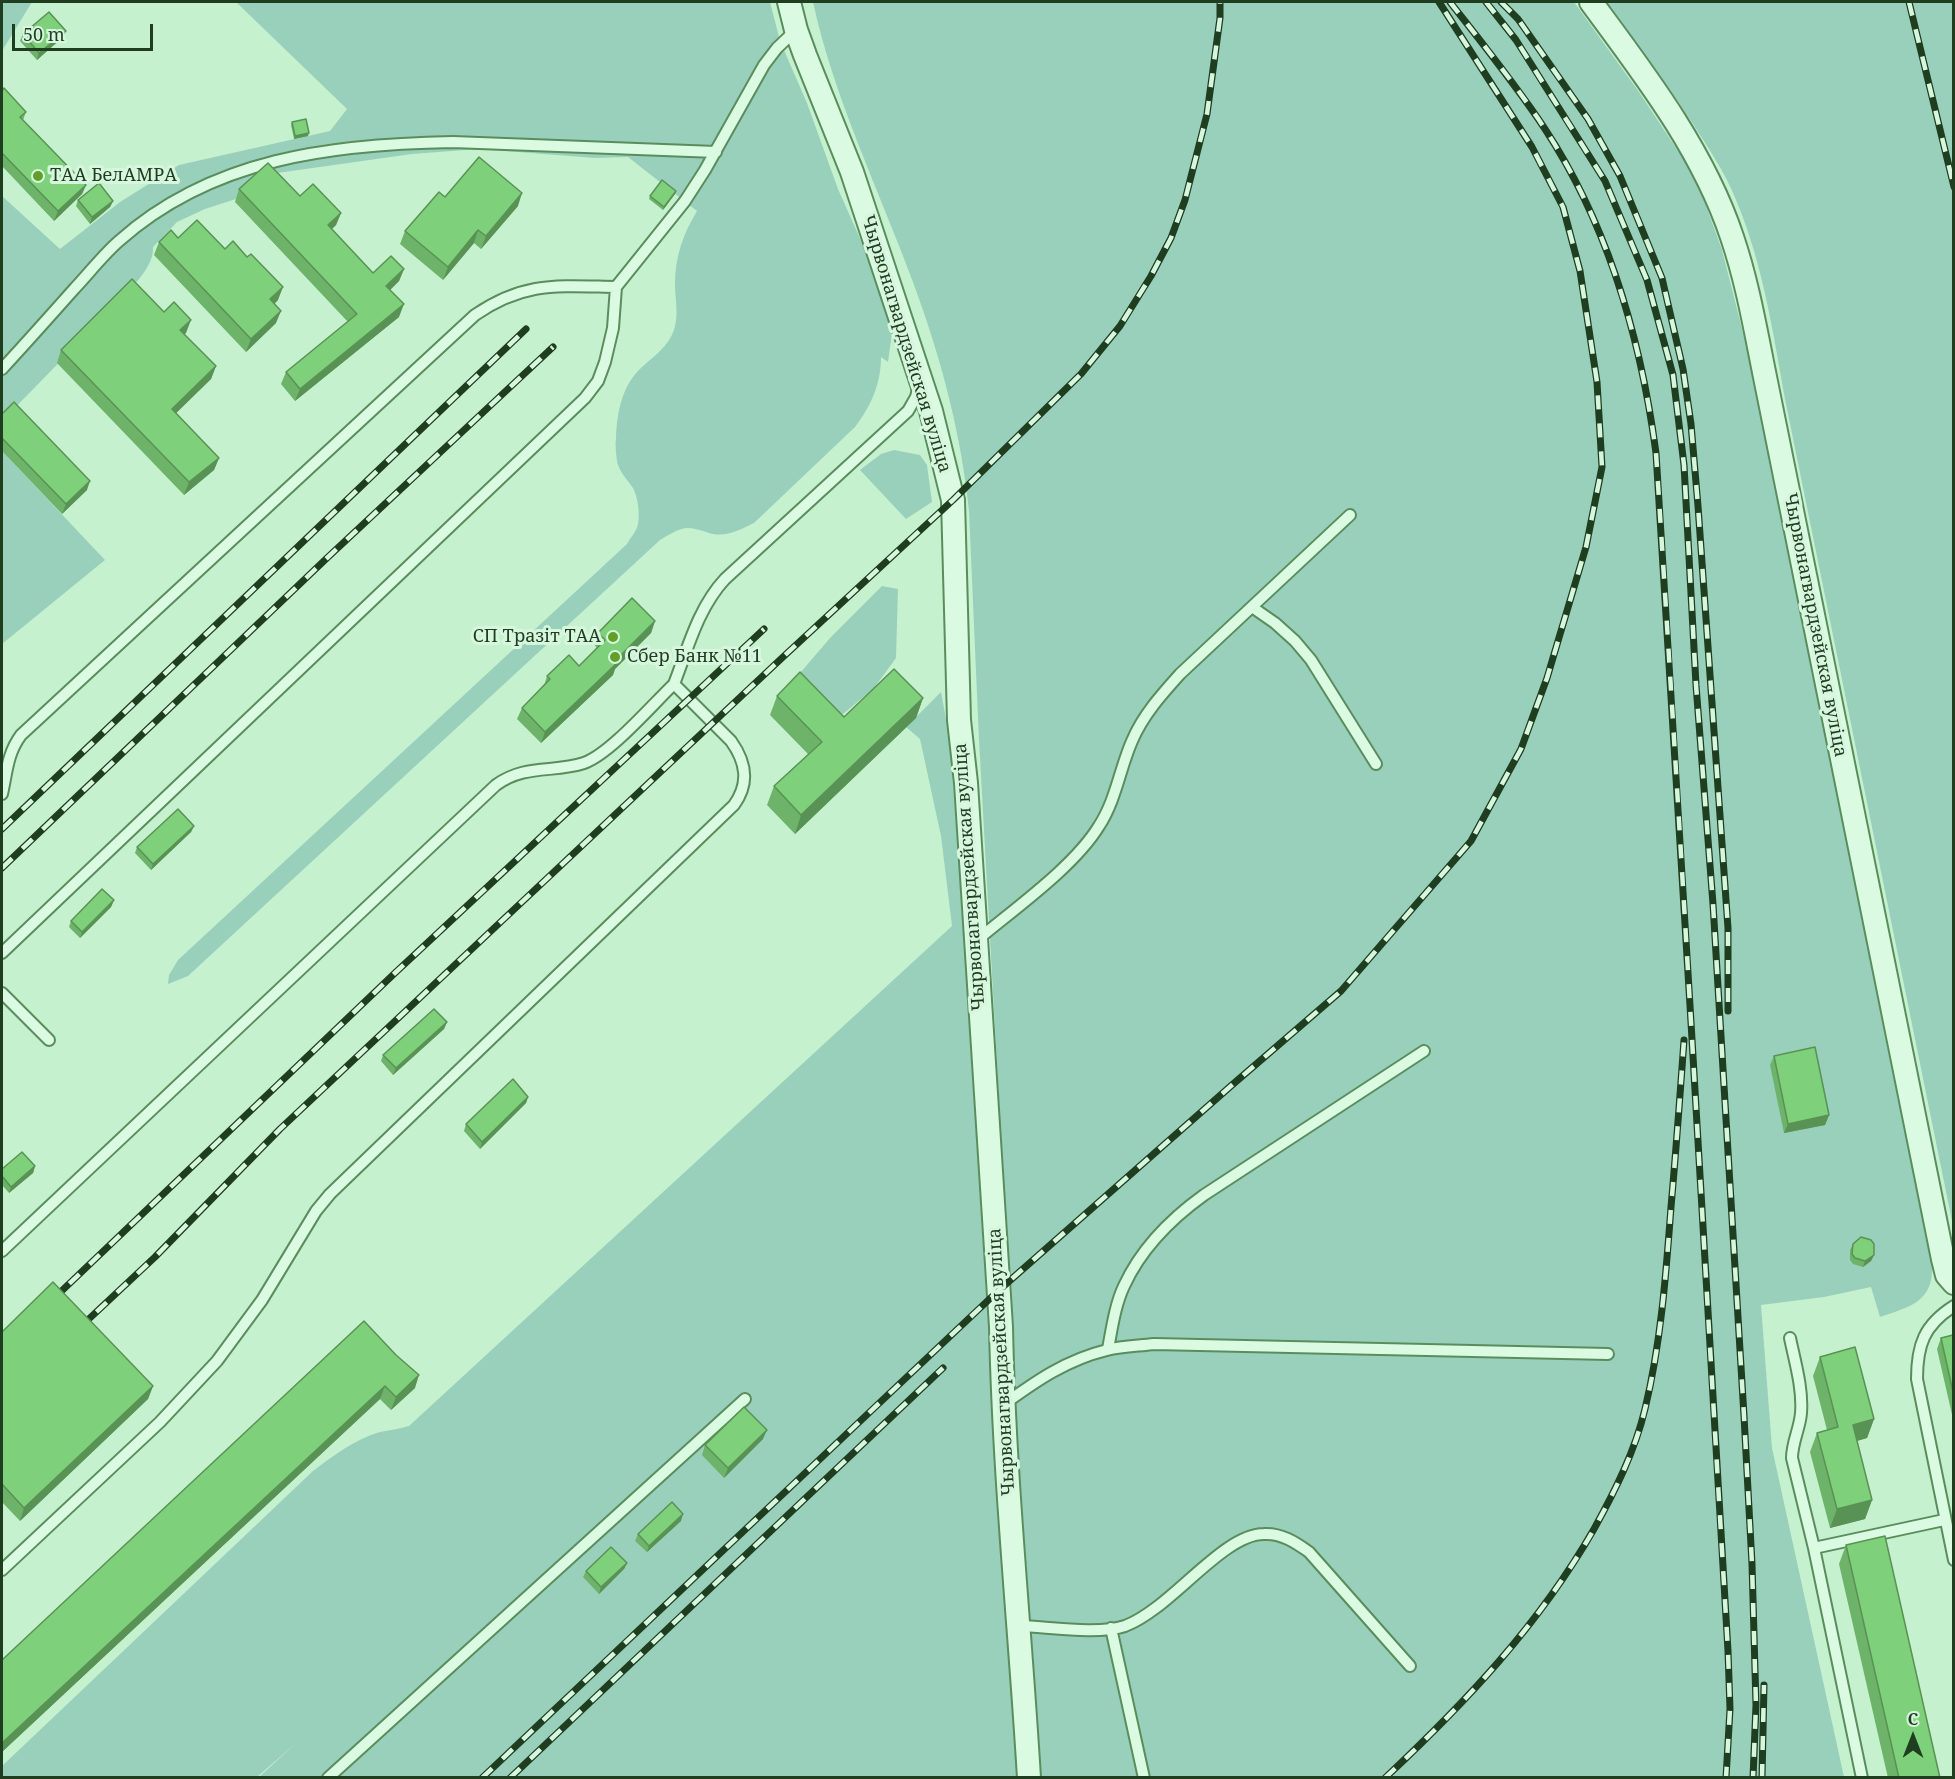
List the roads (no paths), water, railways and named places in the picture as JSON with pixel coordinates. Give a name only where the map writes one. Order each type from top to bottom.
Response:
[{"type":"street","name":"Чырвонагвардзейская вуліца","points":[[789,2],[796,30],[852,172],[920,379],[940,445],[953,500],[959,720],[966,783],[1001,1326],[1002,1405],[1020,1626],[1029,1778]]},
{"type":"street","name":"Чырвонагвардзейская вуліца","points":[[1591,2],[1664,103],[1705,172],[1732,238],[1771,407],[1943,1259],[1947,1275],[1953,1283]]},
{"type":"lane","points":[[2,953],[585,398],[598,381],[610,346],[616,287],[684,201],[716,152],[765,65],[777,48],[796,30]]},
{"type":"lane","points":[[2,369],[118,242],[141,223],[189,192],[243,169],[339,150],[412,142],[716,152]]},
{"type":"lane","points":[[2,794],[8,758],[12,747],[21,735],[475,315],[511,294],[531,289],[554,286],[616,287]]},
{"type":"lane","points":[[2,1251],[496,785],[513,774],[574,766],[598,756],[674,684],[698,620],[715,590],[908,411],[916,398],[920,379]]},
{"type":"lane","points":[[975,942],[1065,867],[1085,846],[1100,825],[1111,802],[1132,740],[1146,716],[1180,674],[1350,515]]},
{"type":"lane","points":[[1252,607],[1275,623],[1311,660],[1376,764]]},
{"type":"lane","points":[[2,1570],[160,1422],[210,1369],[262,1300],[316,1211],[336,1187],[734,805],[744,784],[743,761],[731,741],[674,684]]},
{"type":"lane","points":[[2,993],[49,1040]]},
{"type":"lane","points":[[1108,1350],[1114,1317],[1124,1286],[1138,1262],[1178,1214],[1424,1051]]},
{"type":"lane","points":[[1953,1306],[1926,1332],[1920,1345],[1917,1369],[1917,1379],[1953,1560]]},
{"type":"lane","points":[[1790,1338],[1802,1406],[1792,1458],[1814,1548],[1862,1778]]},
{"type":"lane","points":[[1002,1405],[1056,1368],[1077,1359],[1108,1350],[1154,1344],[1608,1354]]},
{"type":"lane","points":[[328,1778],[745,1399]]},
{"type":"lane","points":[[1814,1548],[1944,1520]]},
{"type":"lane","points":[[1020,1626],[1101,1630],[1123,1626],[1144,1617],[1162,1605],[1227,1549],[1243,1539],[1262,1534],[1279,1535],[1309,1552],[1410,1666]]},
{"type":"lane","points":[[1111,1628],[1144,1778]]},
{"type":"railway","points":[[76,1331],[155,1257],[280,1129],[953,500],[1081,374],[1120,326],[1171,238],[1185,200],[1207,114],[1220,18],[1220,2]]},
{"type":"railway","points":[[482,1778],[998,1291],[1341,991],[1471,841],[1521,749],[1547,678],[1586,547],[1602,467],[1597,382],[1580,271],[1563,207],[1532,147],[1439,2]]},
{"type":"railway","points":[[1450,2],[1499,64],[1545,129],[1587,204],[1604,244],[1631,326],[1650,411],[1656,453],[1666,603],[1728,1651],[1730,1709],[1726,1778]]},
{"type":"railway","points":[[1486,2],[1516,40],[1605,181],[1647,280],[1673,375],[1684,465],[1696,685],[1713,904],[1744,1416],[1752,1564],[1756,1705],[1753,1778]]},
{"type":"railway","points":[[1501,2],[1518,19],[1588,119],[1620,176],[1662,278],[1683,369],[1691,424],[1698,506],[1728,928],[1728,1011]]},
{"type":"railway","points":[[1909,2],[1954,187]]},
{"type":"railway","points":[[2,829],[526,329]]},
{"type":"railway","points":[[2,868],[327,558],[553,347]]},
{"type":"railway","points":[[49,1303],[396,972],[764,629]]},
{"type":"railway","points":[[1385,1778],[1472,1692],[1525,1630],[1573,1564],[1594,1529],[1630,1455],[1641,1425],[1651,1384],[1659,1334],[1684,1040]]},
{"type":"railway","points":[[510,1778],[943,1368]]},
{"type":"railway","points":[[1762,1778],[1764,1685]]},
{"type":"place","name":"ТАА БелАМРА","points":[[38,176]]},
{"type":"place","name":"СП Тразіт ТАА","points":[[613,637]]},
{"type":"place","name":"Сбер Банк №11","points":[[615,657]]}]
